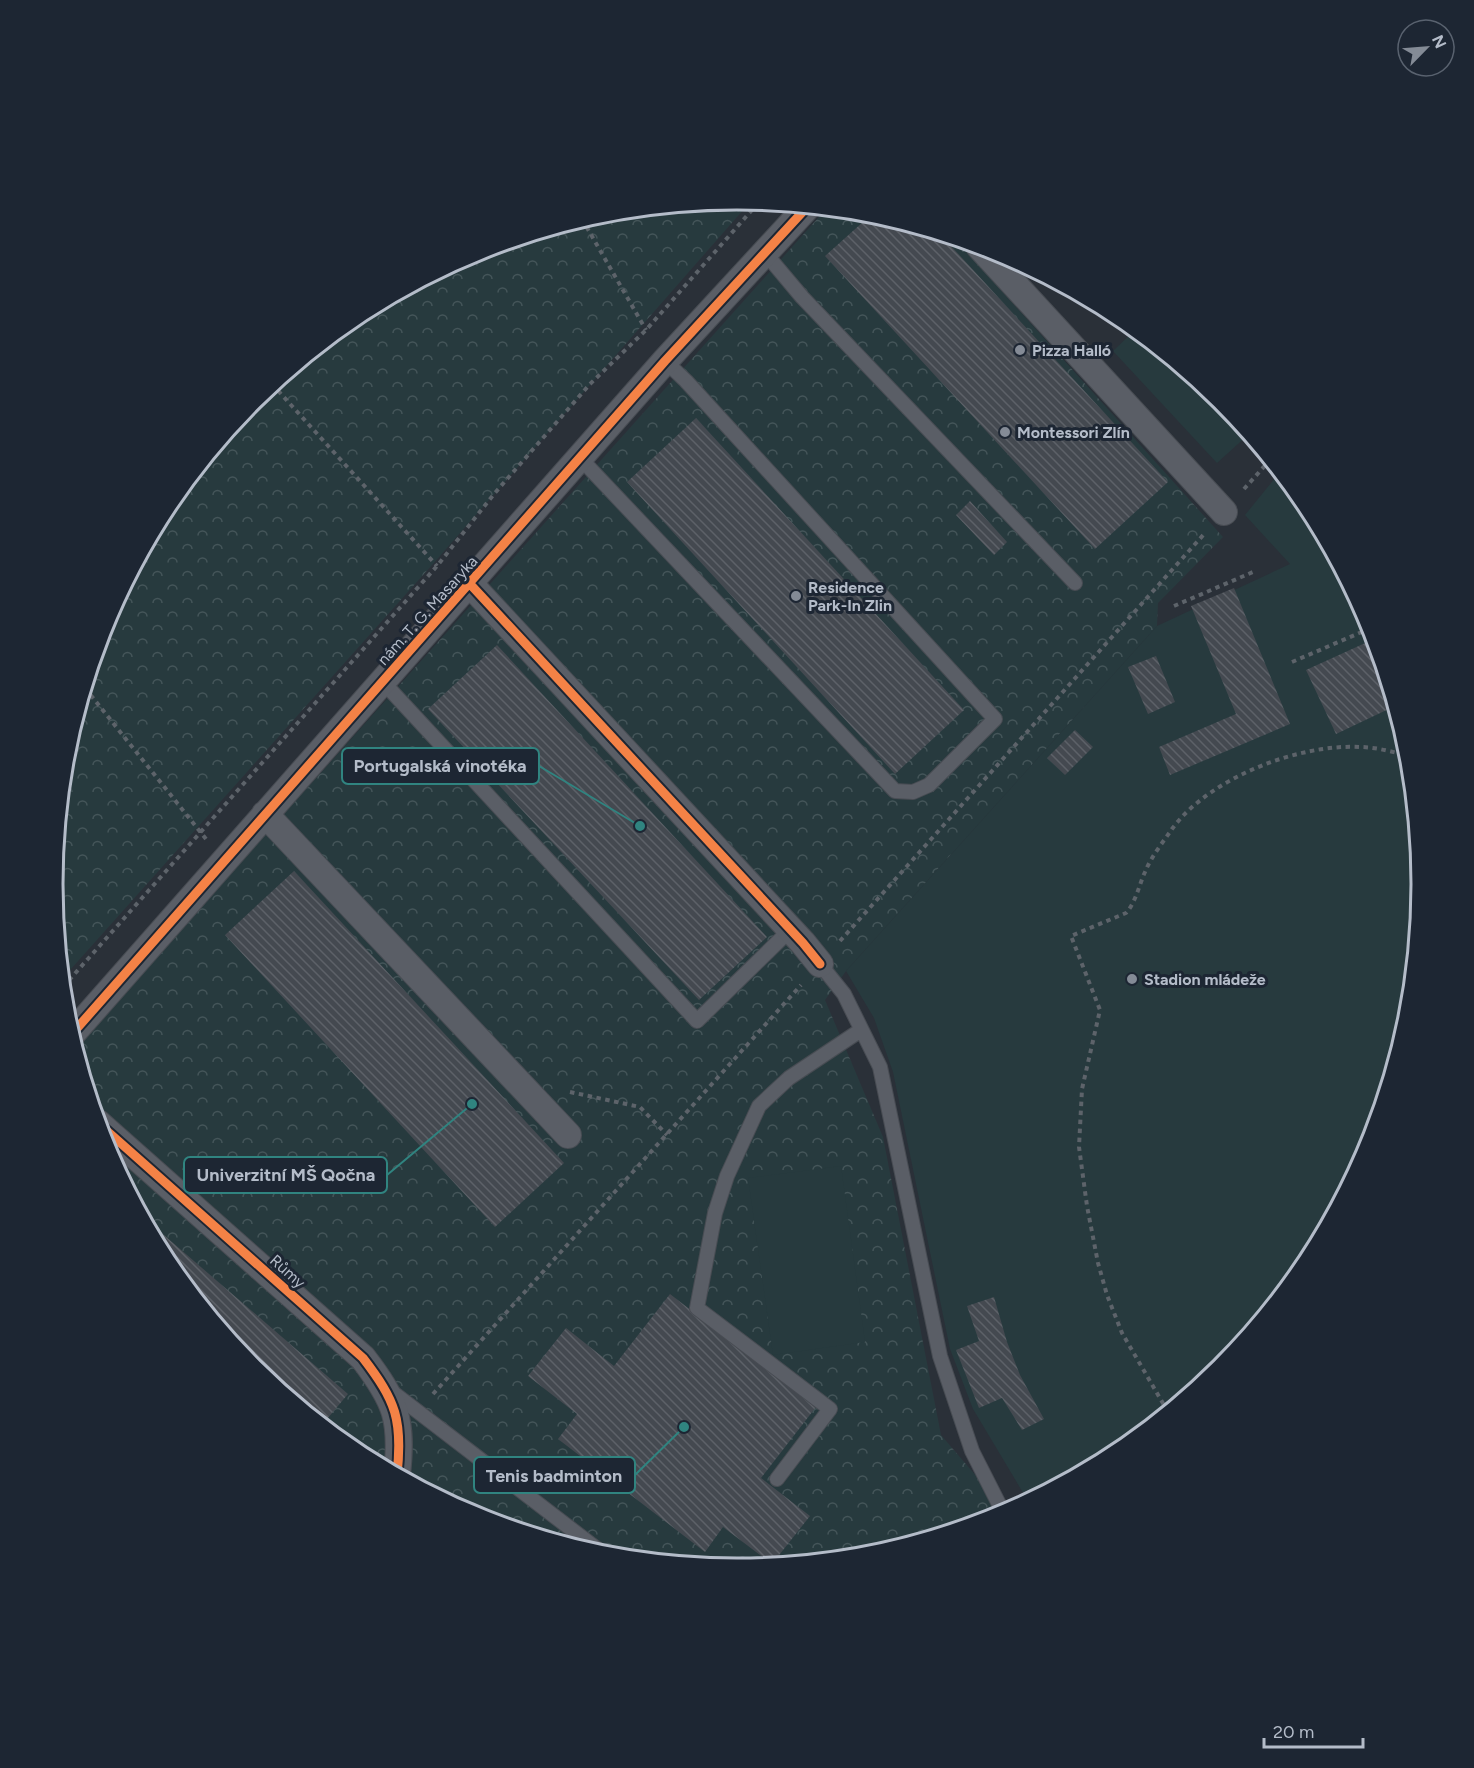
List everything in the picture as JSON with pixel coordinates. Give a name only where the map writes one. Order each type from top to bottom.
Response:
[{"type":"street","name":"nám. T. G. Masaryka","points":[[79,1026],[665,361],[802,213]]},
{"type":"street","points":[[993,260],[1224,512]]},
{"type":"street","points":[[470,584],[791,930],[827,956]]},
{"type":"street","points":[[265,814],[568,1135]]},
{"type":"street","name":"Růmy","points":[[111,1135],[363,1358],[385,1386],[396,1411],[400,1439],[398,1467]]},
{"type":"lane","points":[[765,254],[802,297],[1075,583]]},
{"type":"lane","points":[[580,458],[895,791],[913,792],[929,785],[995,719],[686,381],[665,361]]},
{"type":"lane","points":[[383,682],[697,1021],[791,930]]},
{"type":"lane","points":[[827,956],[880,1067],[940,1356],[972,1451],[999,1505]]},
{"type":"lane","points":[[777,1479],[830,1408],[697,1308],[715,1213],[727,1176],[759,1106],[789,1078],[861,1030]]},
{"type":"lane","points":[[385,1386],[584,1540]]},
{"type":"path","points":[[70,979],[437,566],[494,494],[590,384],[646,330],[752,210]]},
{"type":"path","points":[[587,227],[665,361]]},
{"type":"path","points":[[278,391],[437,566],[470,584]]},
{"type":"path","points":[[1254,479],[1265,466]]},
{"type":"path","points":[[417,1413],[1224,512]]},
{"type":"path","points":[[1174,606],[1253,572]]},
{"type":"path","points":[[1292,662],[1362,632]]},
{"type":"path","points":[[91,695],[225,861]]},
{"type":"path","points":[[1011,738],[1017,744]]},
{"type":"path","points":[[1164,1405],[1122,1333],[1098,1263],[1079,1147],[1082,1089],[1100,1010],[1071,936],[1126,913],[1131,908],[1146,869],[1181,819],[1196,802],[1255,768],[1303,752],[1358,746],[1398,753]]},
{"type":"path","points":[[560,1089],[640,1107],[667,1134]]},
{"type":"green space","points":[[743,210],[432,565],[69,971],[64,928],[64,840],[76,753],[99,667],[114,626],[153,547],[202,474],[230,440],[260,407],[327,349],[400,300],[479,261],[563,233],[606,223],[693,211]]},
{"type":"green space","points":[[820,215],[911,233],[965,250],[1223,537],[1158,603],[1157,626],[846,971],[825,1000],[883,1137],[941,1435],[1000,1504],[995,1507],[911,1535],[868,1545],[781,1557],[693,1557],[606,1545],[563,1535],[479,1507],[439,1488],[400,1468],[327,1419],[260,1361],[202,1294],[153,1221],[114,1142],[99,1101],[82,1040]]},
{"type":"green space","points":[[1129,336],[1181,377],[1214,407],[1243,439],[1217,463],[1113,351]]},
{"type":"green space","name":"Stadion mládeže","points":[[1275,478],[1321,547],[1360,626],[1375,667],[1398,753],[1410,840],[1410,928],[1398,1015],[1388,1058],[1360,1142],[1321,1221],[1272,1294],[1214,1361],[1147,1419],[1074,1468],[1023,1493],[973,1409],[950,1349],[893,1072],[874,1018],[846,971],[1157,626],[1290,564],[1245,515]]},
{"type":"green space","points":[[841,1166],[865,1342],[773,1355],[748,1178]]},
{"type":"building","points":[[863,222],[950,245],[1168,482],[1095,549],[825,256]]},
{"type":"building","name":"Residence Park-In Zlin","points":[[696,418],[964,710],[895,774],[627,482]]},
{"type":"building","points":[[970,501],[1007,542],[994,555],[956,515]]},
{"type":"building","points":[[1234,588],[1290,724],[1170,775],[1159,747],[1236,714],[1191,606]]},
{"type":"building","points":[[1366,643],[1388,709],[1336,734],[1306,670]]},
{"type":"building","points":[[497,645],[767,937],[699,1000],[428,709]]},
{"type":"building","points":[[1156,656],[1175,702],[1148,714],[1128,667]]},
{"type":"building","points":[[1075,730],[1093,747],[1065,775],[1047,758]]},
{"type":"building","points":[[294,871],[564,1163],[495,1227],[225,935]]},
{"type":"building","points":[[160,1232],[348,1394],[327,1419],[293,1391],[260,1361],[230,1328],[202,1294]]},
{"type":"building","points":[[670,1294],[816,1407],[761,1478],[810,1516],[777,1557],[763,1557],[723,1527],[705,1552],[558,1439],[577,1414],[528,1376],[566,1328],[614,1366]]},
{"type":"building","points":[[994,1297],[1007,1342],[1020,1375],[1044,1419],[1022,1430],[1002,1398],[979,1408],[956,1350],[979,1341],[967,1306]]},
{"type":"cycle path","points":[[79,1026],[665,361],[801,213]]},
{"type":"cycle path","points":[[470,584],[820,964]]},
{"type":"cycle path","points":[[111,1135],[363,1358],[383,1387],[395,1412],[399,1440],[398,1467]]},
{"type":"place","name":"Pizza Halló","points":[[1020,350]]},
{"type":"place","name":"Montessori Zlín","points":[[1005,432]]},
{"type":"place","name":"Residence Park-In Zlin","points":[[796,596]]},
{"type":"place","name":"Portugalská vinotéka","points":[[640,826]]},
{"type":"place","name":"Stadion mládeže","points":[[1132,979]]},
{"type":"place","name":"Univerzitní MŠ Qočna","points":[[472,1104]]},
{"type":"place","name":"Tenis badminton","points":[[684,1427]]}]
